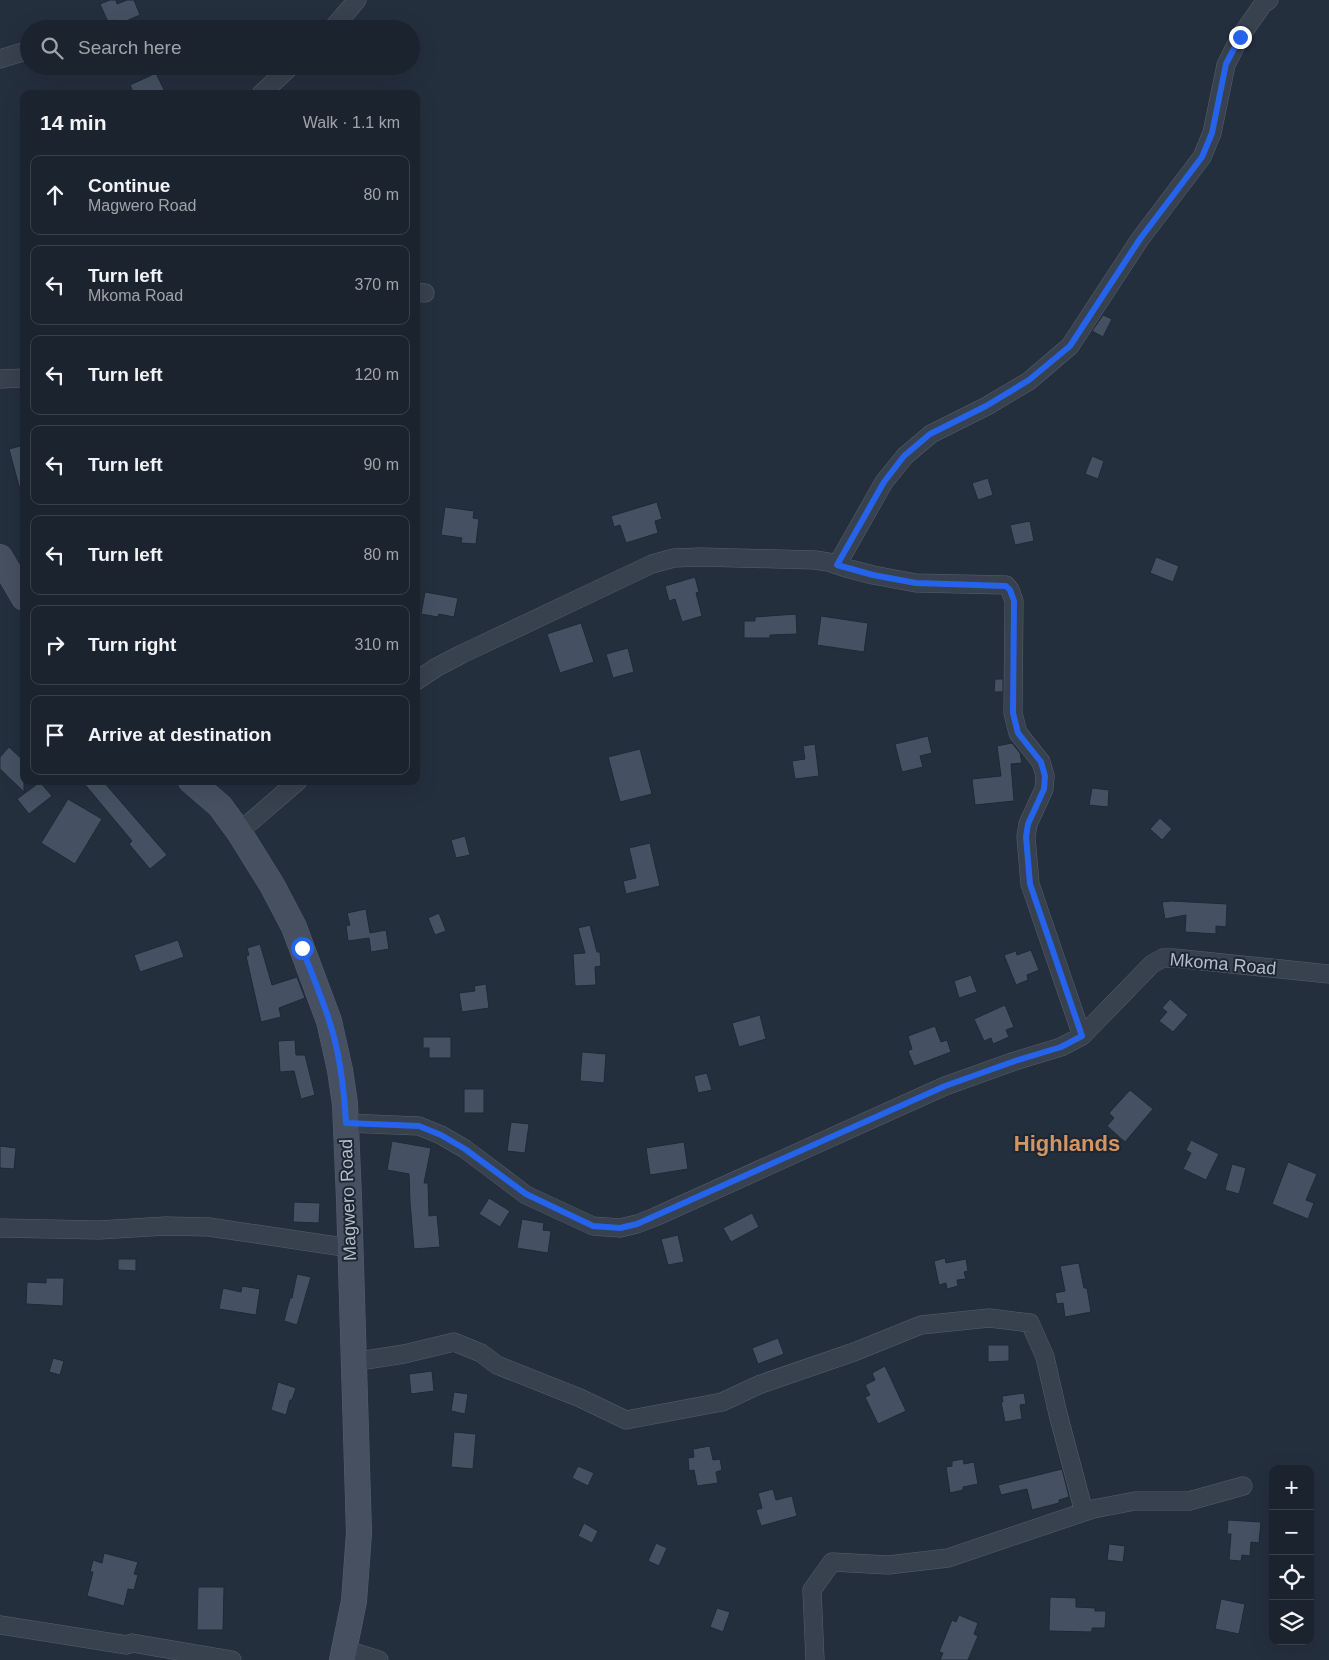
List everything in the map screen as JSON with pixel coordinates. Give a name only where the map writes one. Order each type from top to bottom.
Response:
[{"type":"street","points":[[340,20],[357,0]]},
{"type":"street","points":[[837,565],[884,482],[904,456],[930,434],[986,406],[1029,380],[1070,346],[1140,239],[1202,157],[1212,133],[1226,64],[1240,37],[1263,4],[1269,0]]},
{"type":"street","points":[[0,59],[20,53]]},
{"type":"street","points":[[265,90],[281,75]]},
{"type":"street","points":[[0,379],[20,378]]},
{"type":"street","points":[[0,557],[20,591]]},
{"type":"street","points":[[420,678],[448,660],[652,564],[674,558],[815,560],[873,575],[916,583],[1006,586],[1010,590],[1014,601],[1013,713],[1018,733],[1041,762],[1045,776],[1044,789],[1028,824],[1026,837],[1030,884],[1082,1036]]},
{"type":"street","name":"Magwero Road","points":[[196,785],[220,806],[239,832],[272,885],[294,927],[324,1005],[336,1046],[346,1123],[359,1533],[354,1601],[343,1654]]},
{"type":"street","points":[[239,832],[293,785]]},
{"type":"street","name":"Mkoma Road","points":[[346,1123],[419,1126],[441,1135],[465,1149],[526,1194],[593,1226],[620,1228],[655,1217],[945,1086],[1061,1047],[1082,1036],[1152,964],[1163,958],[1329,974]]},
{"type":"street","points":[[0,1228],[99,1230],[166,1226],[209,1227],[350,1248]]},
{"type":"street","points":[[354,1362],[404,1354],[454,1342],[481,1353],[497,1365],[580,1398],[626,1420],[722,1402],[761,1384],[854,1352],[921,1325],[989,1318],[1030,1323],[1046,1357],[1058,1414],[1084,1512]]},
{"type":"street","points":[[815,1660],[812,1590],[832,1562],[888,1565],[948,1558],[1084,1512],[1135,1501],[1190,1502],[1243,1486]]},
{"type":"street","points":[[0,1625],[127,1646],[132,1643],[232,1660]]},
{"type":"street","points":[[343,1654],[379,1660]]},
{"type":"building","points":[[110,0],[116,0],[117,4],[127,0],[134,0],[140,15],[128,20],[107,20],[100,4]]},
{"type":"building","points":[[152,75],[157,75],[164,90],[132,90],[130,85]]},
{"type":"building","points":[[1103,315],[1112,319],[1103,337],[1092,331]]},
{"type":"building","points":[[20,446],[20,490],[9,449]]},
{"type":"building","points":[[1092,456],[1104,461],[1098,479],[1085,474]]},
{"type":"building","points":[[988,478],[993,495],[978,500],[972,483]]},
{"type":"building","points":[[657,502],[662,519],[655,521],[658,533],[626,543],[620,525],[614,527],[611,516]]},
{"type":"building","points":[[445,507],[474,511],[473,518],[479,519],[476,544],[461,543],[462,538],[441,535]]},
{"type":"building","points":[[1030,521],[1034,541],[1015,545],[1010,525]]},
{"type":"building","points":[[1156,557],[1179,566],[1173,582],[1150,573]]},
{"type":"building","points":[[695,577],[699,592],[696,593],[702,616],[682,622],[675,599],[669,601],[665,586]]},
{"type":"building","points":[[425,592],[458,598],[454,617],[439,614],[438,617],[421,614]]},
{"type":"building","points":[[796,614],[797,634],[770,635],[770,638],[744,638],[744,621],[755,621],[755,617]]},
{"type":"building","points":[[821,616],[868,623],[864,652],[817,645]]},
{"type":"building","points":[[581,623],[594,662],[560,673],[547,634]]},
{"type":"building","points":[[628,648],[634,672],[613,678],[606,654]]},
{"type":"building","points":[[995,679],[1003,679],[1003,692],[994,692]]},
{"type":"building","points":[[928,736],[932,753],[920,756],[923,767],[902,772],[895,744]]},
{"type":"building","points":[[1012,743],[1020,753],[1022,763],[1011,764],[1014,801],[975,805],[972,779],[1001,776],[997,746]]},
{"type":"building","points":[[815,744],[819,776],[795,779],[792,761],[805,759],[803,746]]},
{"type":"building","points":[[9,747],[20,757],[20,785],[24,785],[24,792],[0,769],[0,757]]},
{"type":"building","points":[[640,749],[652,794],[620,802],[608,757]]},
{"type":"building","points":[[36,785],[43,785],[52,796],[29,814],[17,799]]},
{"type":"building","points":[[85,785],[106,785],[167,855],[150,869],[129,844],[132,841]]},
{"type":"building","points":[[1092,788],[1109,790],[1108,807],[1089,805]]},
{"type":"building","points":[[68,799],[102,819],[75,864],[41,843]]},
{"type":"building","points":[[1160,818],[1172,829],[1162,840],[1150,829]]},
{"type":"building","points":[[465,836],[470,855],[456,858],[451,840]]},
{"type":"building","points":[[650,843],[660,886],[626,894],[623,881],[636,878],[629,848]]},
{"type":"building","points":[[1162,902],[1227,904],[1226,927],[1216,926],[1216,934],[1185,932],[1186,915],[1165,919]]},
{"type":"building","points":[[366,909],[370,933],[386,930],[389,949],[371,952],[369,938],[348,941],[346,926],[350,925],[347,913]]},
{"type":"building","points":[[439,913],[446,931],[435,935],[428,918]]},
{"type":"building","points":[[590,925],[597,952],[600,952],[601,966],[595,967],[596,985],[575,986],[573,954],[585,953],[578,928]]},
{"type":"building","points":[[178,940],[184,957],[140,972],[134,955]]},
{"type":"building","points":[[260,944],[272,985],[297,977],[305,998],[279,1008],[281,1017],[261,1022],[246,956],[249,955],[247,948]]},
{"type":"building","points":[[1031,950],[1039,970],[1027,975],[1028,980],[1016,985],[1004,955],[1016,951],[1017,955]]},
{"type":"building","points":[[971,975],[977,992],[959,998],[954,981]]},
{"type":"building","points":[[486,984],[489,1008],[462,1012],[459,993],[475,991],[474,986]]},
{"type":"building","points":[[1170,999],[1188,1015],[1173,1032],[1159,1021],[1167,1012],[1162,1008]]},
{"type":"building","points":[[1005,1005],[1014,1027],[1006,1030],[1009,1037],[993,1044],[991,1038],[984,1041],[974,1019]]},
{"type":"building","points":[[760,1015],[766,1039],[739,1047],[732,1023]]},
{"type":"building","points":[[935,1026],[941,1042],[947,1040],[951,1052],[914,1066],[908,1051],[912,1049],[908,1036]]},
{"type":"building","points":[[423,1037],[451,1037],[451,1058],[429,1058],[429,1048],[423,1048]]},
{"type":"building","points":[[295,1040],[296,1055],[305,1055],[315,1095],[301,1099],[294,1071],[280,1072],[278,1041]]},
{"type":"building","points":[[582,1052],[606,1054],[604,1083],[580,1081]]},
{"type":"building","points":[[707,1073],[712,1090],[698,1093],[694,1076]]},
{"type":"building","points":[[464,1089],[484,1089],[484,1113],[464,1113]]},
{"type":"building","points":[[1130,1090],[1153,1109],[1125,1142],[1107,1126],[1114,1118],[1109,1113]]},
{"type":"building","points":[[511,1122],[529,1124],[525,1153],[507,1151]]},
{"type":"building","points":[[1191,1140],[1219,1154],[1206,1180],[1183,1169],[1191,1153],[1186,1150]]},
{"type":"building","points":[[392,1141],[431,1148],[424,1183],[428,1183],[429,1216],[437,1215],[440,1247],[414,1249],[409,1174],[387,1170]]},
{"type":"building","points":[[684,1142],[688,1169],[650,1175],[646,1148]]},
{"type":"building","points":[[0,1146],[16,1148],[14,1169],[0,1168]]},
{"type":"building","points":[[1288,1162],[1317,1174],[1306,1200],[1314,1203],[1308,1219],[1272,1204]]},
{"type":"building","points":[[1232,1164],[1246,1168],[1239,1194],[1225,1190]]},
{"type":"building","points":[[489,1198],[510,1211],[500,1227],[479,1214]]},
{"type":"building","points":[[294,1202],[320,1203],[319,1223],[293,1222]]},
{"type":"building","points":[[752,1213],[759,1227],[731,1242],[723,1228]]},
{"type":"building","points":[[522,1219],[544,1223],[543,1230],[551,1231],[548,1253],[517,1248]]},
{"type":"building","points":[[678,1235],[684,1262],[668,1265],[661,1239]]},
{"type":"building","points":[[945,1258],[946,1263],[966,1259],[968,1271],[964,1272],[966,1279],[957,1280],[958,1286],[947,1289],[946,1283],[939,1285],[934,1261]]},
{"type":"building","points":[[118,1259],[136,1259],[136,1271],[118,1270]]},
{"type":"building","points":[[1079,1263],[1084,1288],[1087,1288],[1091,1312],[1065,1317],[1063,1303],[1057,1304],[1055,1293],[1065,1291],[1060,1266]]},
{"type":"building","points":[[297,1274],[311,1277],[297,1325],[284,1321],[290,1298],[292,1298]]},
{"type":"building","points":[[46,1278],[64,1278],[63,1306],[26,1304],[27,1282],[46,1283]]},
{"type":"building","points":[[242,1286],[260,1289],[256,1315],[219,1309],[223,1288],[241,1292]]},
{"type":"building","points":[[778,1338],[784,1354],[758,1364],[752,1348]]},
{"type":"building","points":[[988,1345],[1009,1345],[1009,1361],[988,1362]]},
{"type":"building","points":[[53,1358],[64,1361],[60,1375],[49,1372]]},
{"type":"building","points":[[885,1366],[906,1411],[878,1424],[865,1397],[870,1395],[865,1385],[875,1380],[872,1373]]},
{"type":"building","points":[[432,1371],[434,1391],[411,1394],[409,1374]]},
{"type":"building","points":[[278,1382],[296,1388],[286,1415],[271,1410]]},
{"type":"building","points":[[454,1392],[468,1394],[465,1414],[451,1411]]},
{"type":"building","points":[[1024,1393],[1026,1404],[1020,1405],[1022,1419],[1005,1422],[1001,1402],[1003,1402],[1002,1396]]},
{"type":"building","points":[[454,1432],[476,1434],[473,1469],[451,1467]]},
{"type":"building","points":[[710,1446],[713,1460],[720,1459],[722,1470],[716,1472],[718,1483],[697,1486],[694,1470],[689,1471],[688,1458],[694,1457],[693,1449]]},
{"type":"building","points":[[963,1459],[964,1464],[974,1462],[978,1484],[963,1487],[963,1490],[950,1493],[946,1467],[952,1466],[952,1461]]},
{"type":"building","points":[[578,1466],[594,1473],[588,1486],[572,1478]]},
{"type":"building","points":[[1062,1469],[1069,1497],[1059,1500],[1059,1503],[1032,1510],[1027,1489],[1001,1495],[998,1485]]},
{"type":"building","points":[[773,1489],[776,1500],[792,1496],[797,1516],[761,1526],[756,1510],[762,1508],[758,1493]]},
{"type":"building","points":[[1228,1520],[1261,1522],[1259,1543],[1251,1542],[1250,1556],[1242,1555],[1241,1561],[1229,1560],[1231,1534],[1227,1534]]},
{"type":"building","points":[[584,1523],[598,1531],[592,1543],[578,1536]]},
{"type":"building","points":[[656,1543],[667,1548],[659,1566],[648,1561]]},
{"type":"building","points":[[1109,1544],[1125,1546],[1123,1562],[1107,1560]]},
{"type":"building","points":[[104,1553],[138,1562],[134,1574],[138,1575],[134,1590],[128,1589],[124,1606],[87,1596],[93,1572],[90,1572],[93,1560],[102,1563]]},
{"type":"building","points":[[198,1587],[224,1587],[223,1630],[197,1630]]},
{"type":"building","points":[[1050,1597],[1076,1598],[1076,1607],[1095,1608],[1095,1611],[1106,1611],[1105,1628],[1092,1628],[1092,1632],[1049,1631]]},
{"type":"building","points":[[1221,1599],[1245,1604],[1239,1634],[1215,1629]]},
{"type":"building","points":[[717,1608],[730,1612],[723,1632],[710,1627]]},
{"type":"building","points":[[959,1615],[978,1623],[974,1634],[978,1636],[968,1660],[940,1660],[943,1653],[939,1652],[952,1620],[956,1622]]},
{"type":"district","name":"Highlands","points":[[1067,1143]]},
{"type":"route","points":[[302,948],[329,1021],[336,1046],[346,1123],[419,1126],[441,1135],[465,1149],[526,1194],[593,1226],[620,1228],[637,1224],[945,1086],[1061,1047],[1082,1036],[1030,884],[1026,837],[1028,824],[1044,789],[1045,776],[1041,762],[1018,733],[1013,713],[1014,601],[1010,590],[1006,586],[916,583],[873,575],[837,565],[884,482],[904,456],[930,434],[986,406],[1029,380],[1070,346],[1140,239],[1202,157],[1212,133],[1226,64],[1240,37]]}]
